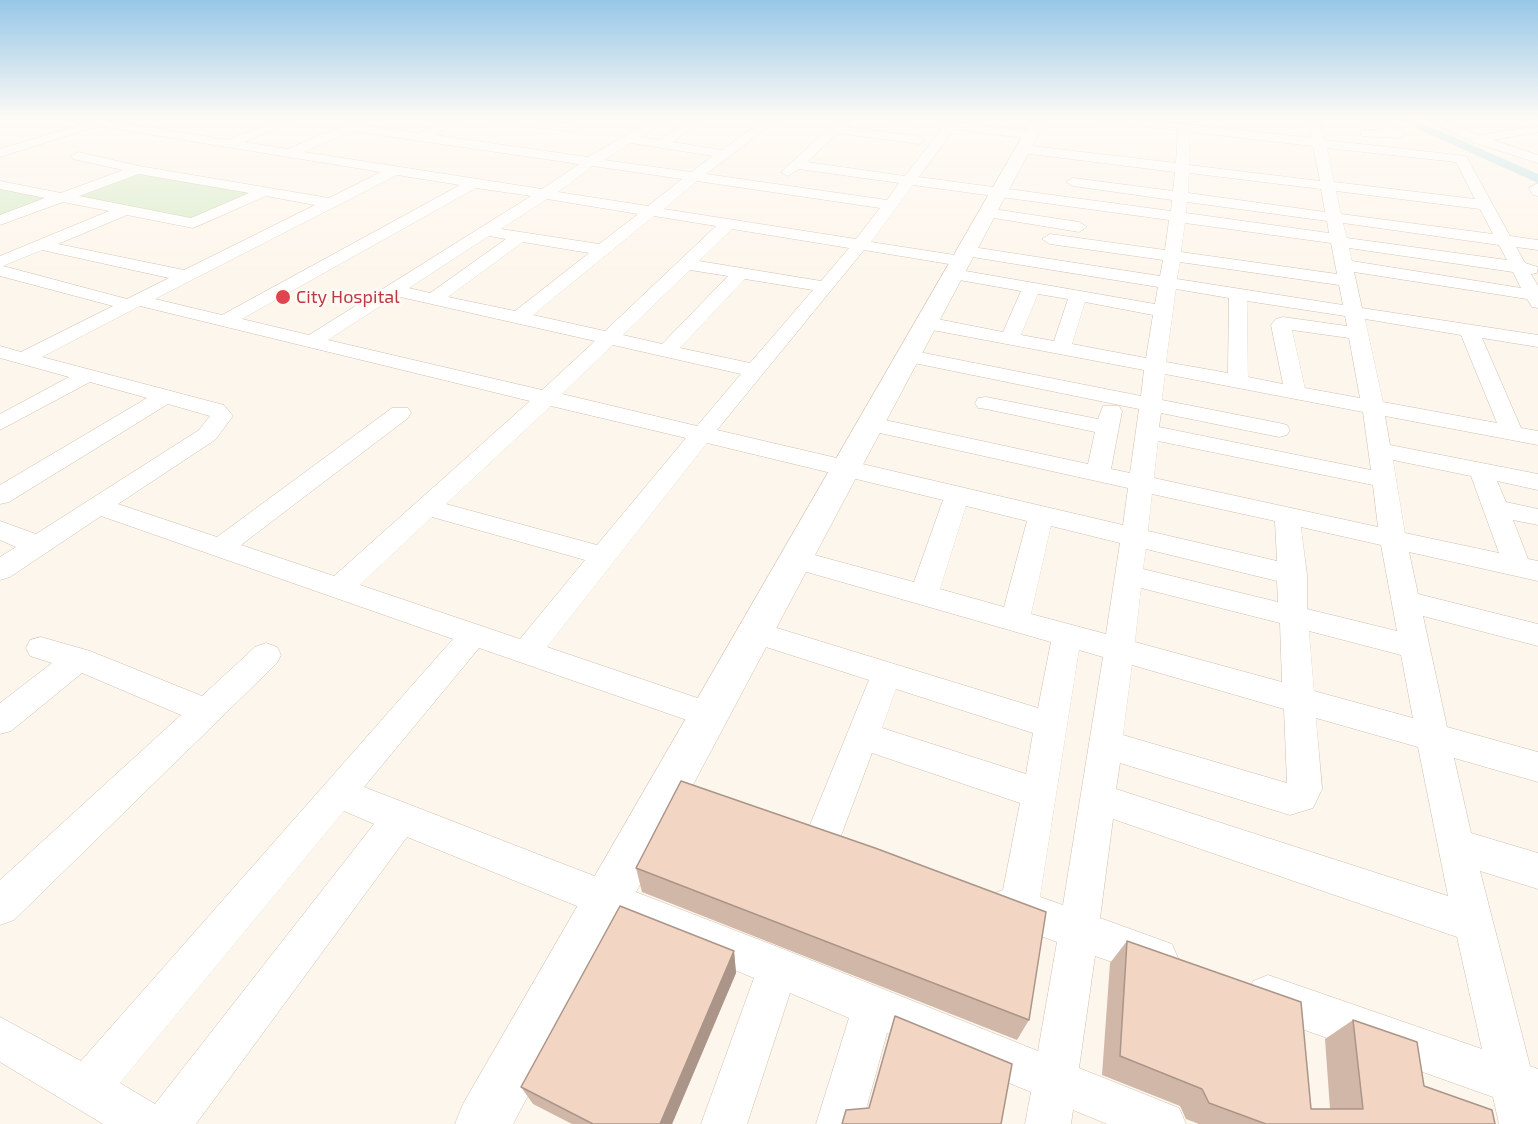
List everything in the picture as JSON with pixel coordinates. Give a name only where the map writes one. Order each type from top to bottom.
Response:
[{"type":"street","points":[[0,220],[138,170]]},
{"type":"street","points":[[142,170],[330,202]]},
{"type":"street","points":[[24,358],[395,170]]},
{"type":"street","points":[[406,170],[960,262],[1041,263],[1238,293],[1268,298],[1356,322]]},
{"type":"street","points":[[311,342],[579,170]]},
{"type":"street","points":[[656,170],[891,205]]},
{"type":"street","points":[[518,318],[702,170]]},
{"type":"street","points":[[772,187],[791,170]]},
{"type":"street","points":[[836,170],[910,181],[993,203],[1053,231],[1175,221],[1269,209],[1341,249],[1413,276],[1418,292],[1536,303]]},
{"type":"street","points":[[526,653],[860,245],[918,170]]},
{"type":"street","points":[[494,1120],[608,899],[691,786],[710,715],[1011,170]]},
{"type":"street","points":[[1066,202],[1077,170]]},
{"type":"street","points":[[1048,1124],[1079,930],[1117,648],[1143,484],[1156,366],[1169,283],[1180,170]]},
{"type":"street","points":[[1249,170],[1266,178]]},
{"type":"street","points":[[1266,178],[1281,170]]},
{"type":"street","points":[[1326,170],[1373,406],[1393,539],[1455,846],[1475,924],[1526,1086],[1522,1124]]},
{"type":"street","points":[[1352,170],[1384,192],[1486,205]]},
{"type":"street","points":[[1467,170],[1536,303]]},
{"type":"street","points":[[1378,174],[1395,226]]},
{"type":"street","points":[[1075,177],[1175,221],[1267,254],[1268,298]]},
{"type":"street","points":[[1266,178],[1269,209]]},
{"type":"street","points":[[1452,179],[1473,181]]},
{"type":"street","points":[[225,321],[474,183]]},
{"type":"street","points":[[0,184],[59,198],[193,223],[264,192]]},
{"type":"street","points":[[993,203],[1066,202],[1341,249],[1538,270]]},
{"type":"street","points":[[0,262],[125,210]]},
{"type":"street","points":[[1390,210],[1516,224]]},
{"type":"street","points":[[339,588],[545,399],[728,224]]},
{"type":"street","points":[[1268,270],[1341,249],[1395,226],[1538,245]]},
{"type":"street","points":[[487,231],[603,250]]},
{"type":"street","points":[[1041,263],[1053,231]]},
{"type":"street","points":[[433,299],[520,236]]},
{"type":"street","points":[[41,245],[186,276]]},
{"type":"street","points":[[960,262],[1031,288],[1165,311]]},
{"type":"street","points":[[686,264],[825,286]]},
{"type":"street","points":[[0,271],[225,321],[545,399],[705,433],[1134,539],[1293,575]]},
{"type":"street","points":[[667,350],[742,272]]},
{"type":"street","points":[[1010,339],[1031,288]]},
{"type":"street","points":[[394,290],[757,371]]},
{"type":"street","points":[[1238,293],[1238,381]]},
{"type":"street","points":[[1061,348],[1078,296]]},
{"type":"street","points":[[1421,302],[1428,323]]},
{"type":"street","points":[[927,323],[1538,438]]},
{"type":"street","points":[[1281,459],[1279,430],[1285,390],[1281,326],[1283,323],[1428,323],[1538,341]]},
{"type":"street","points":[[1469,330],[1512,433]]},
{"type":"street","points":[[0,352],[216,410],[222,416],[207,435],[0,570]]},
{"type":"street","points":[[909,356],[1279,430]]},
{"type":"street","points":[[1098,474],[1121,359]]},
{"type":"street","points":[[971,445],[996,374]]},
{"type":"street","points":[[0,423],[86,376]]},
{"type":"street","points":[[0,496],[166,396]]},
{"type":"street","points":[[986,403],[1108,428]]},
{"type":"street","points":[[220,548],[400,413]]},
{"type":"street","points":[[871,424],[1527,569]]},
{"type":"street","points":[[1148,432],[1384,480]]},
{"type":"street","points":[[1380,450],[1538,482]]},
{"type":"street","points":[[1481,470],[1494,508],[1527,569]]},
{"type":"street","points":[[924,595],[957,495]]},
{"type":"street","points":[[97,506],[710,715]]},
{"type":"street","points":[[428,507],[604,556]]},
{"type":"street","points":[[1494,508],[1538,517]]},
{"type":"street","points":[[1015,620],[1041,516]]},
{"type":"street","points":[[1105,744],[1290,800],[1301,797],[1305,789],[1298,700],[1293,575],[1287,516]]},
{"type":"street","points":[[0,530],[37,545]]},
{"type":"street","points":[[796,559],[1538,767]]},
{"type":"street","points":[[1130,575],[1415,647]]},
{"type":"street","points":[[1407,602],[1538,635]]},
{"type":"street","points":[[754,632],[1053,726]]},
{"type":"street","points":[[87,1088],[474,634]]},
{"type":"street","points":[[1019,909],[1053,726],[1067,634]]},
{"type":"street","points":[[41,648],[79,659],[207,712]]},
{"type":"street","points":[[0,906],[266,655]]},
{"type":"street","points":[[0,721],[79,659]]},
{"type":"street","points":[[823,837],[886,675]]},
{"type":"street","points":[[862,736],[1040,794]]},
{"type":"street","points":[[338,793],[778,967],[1163,1124]]},
{"type":"street","points":[[1096,798],[1475,924]]},
{"type":"street","points":[[168,1124],[401,817]]},
{"type":"street","points":[[1455,846],[1538,871]]},
{"type":"street","points":[[975,893],[1189,969]]},
{"type":"street","points":[[723,1124],[778,967]]},
{"type":"street","points":[[1232,984],[1526,1086]]},
{"type":"street","points":[[839,1124],[874,1006]]},
{"type":"street","points":[[1298,1007],[1302,1054]]},
{"type":"street","points":[[0,1038],[146,1124]]},
{"type":"green space","points":[[138,170],[265,192],[194,223],[60,198],[0,219],[0,183],[60,197]]},
{"type":"building","points":[[681,781],[875,848],[1046,912],[1029,1020],[636,868]]},
{"type":"building","points":[[620,906],[734,951],[660,1124],[593,1124],[521,1087]]},
{"type":"building","points":[[1127,941],[1301,1002],[1311,1109],[1363,1109],[1353,1020],[1417,1042],[1424,1086],[1492,1110],[1495,1124],[1266,1124],[1209,1103],[1202,1089],[1120,1056]]},
{"type":"building","points":[[895,1016],[1012,1064],[1001,1124],[842,1124],[846,1110],[869,1108]]},
{"type":"waterway","points":[[1519,170],[1538,179]]},
{"type":"place","name":"City Hospital","points":[[283,297]]}]
